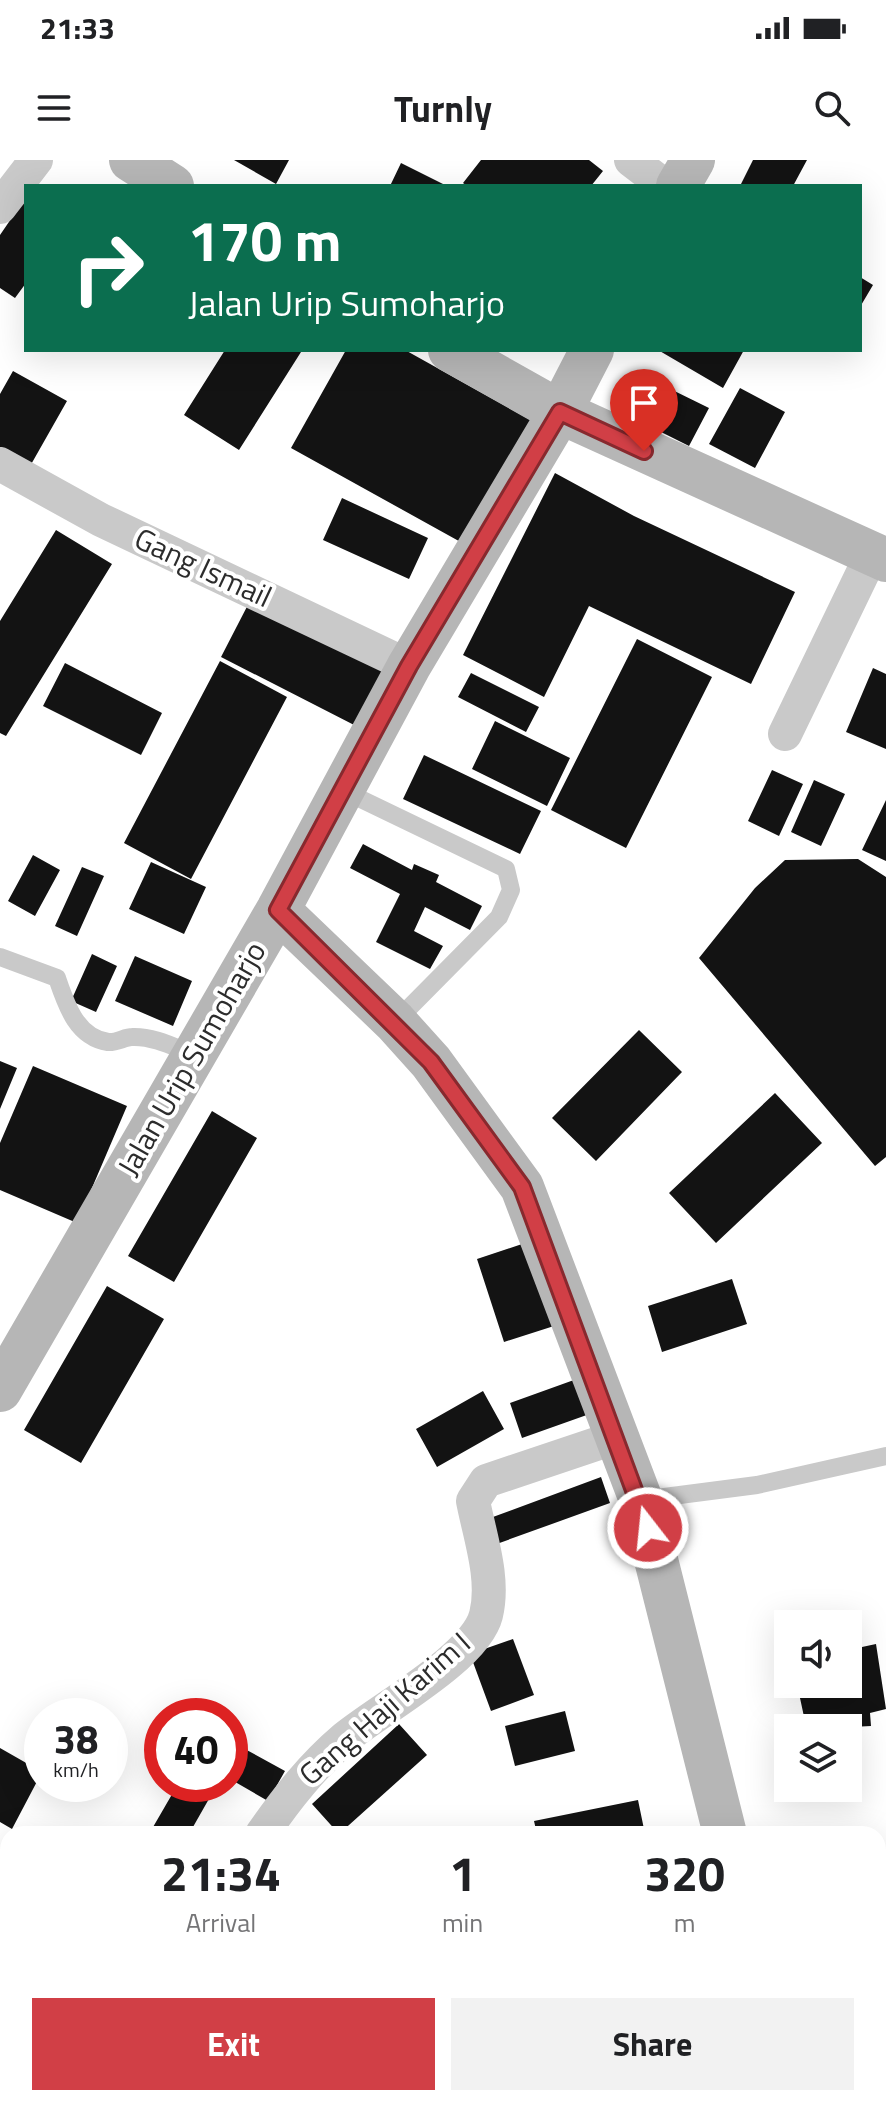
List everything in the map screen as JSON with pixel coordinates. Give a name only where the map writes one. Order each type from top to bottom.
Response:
[{"type":"street","points":[[0,207],[36,160]]},
{"type":"street","points":[[131,160],[169,184]]},
{"type":"street","points":[[631,160],[662,184]]},
{"type":"street","points":[[679,184],[693,160]]},
{"type":"street","points":[[454,352],[560,412],[879,557],[785,734]]},
{"type":"street","name":"Jalan Urip Sumoharjo","points":[[0,1390],[278,910],[409,666],[560,412],[591,352]]},
{"type":"street","name":"Gang Ismail","points":[[0,464],[101,520],[409,666]]},
{"type":"street","points":[[278,910],[395,1022],[473,1116],[522,1187],[641,1500],[723,1826]]},
{"type":"street","name":"Gang Haji Karim I","points":[[268,1826],[295,1786],[346,1738],[461,1651],[485,1619],[490,1588],[473,1501],[486,1481],[617,1437]]},
{"type":"lane","points":[[341,789],[506,869],[511,890],[499,917],[395,1022]]},
{"type":"lane","points":[[0,957],[57,978],[67,1006],[82,1031],[109,1042],[133,1037],[153,1039],[192,1054]]},
{"type":"lane","points":[[641,1500],[757,1485],[886,1456]]},
{"type":"building","points":[[234,160],[289,160],[276,184]]},
{"type":"building","points":[[481,160],[589,160],[603,171],[593,184],[463,183]]},
{"type":"building","points":[[753,160],[807,160],[794,184],[741,184]]},
{"type":"building","points":[[401,163],[443,184],[391,184]]},
{"type":"building","points":[[24,200],[24,286],[15,298],[0,288],[0,235]]},
{"type":"building","points":[[862,278],[873,285],[862,304]]},
{"type":"building","points":[[224,352],[301,352],[239,450],[184,415]]},
{"type":"building","points":[[345,352],[409,352],[543,427],[475,550],[291,448]]},
{"type":"building","points":[[661,352],[743,352],[723,388]]},
{"type":"building","points":[[13,371],[67,401],[29,468],[0,452],[0,394]]},
{"type":"building","points":[[652,380],[709,408],[689,446],[633,418]]},
{"type":"building","points":[[740,388],[785,412],[755,468],[709,444]]},
{"type":"building","points":[[555,473],[634,516],[795,592],[751,684],[589,606],[544,697],[463,655]]},
{"type":"building","points":[[342,498],[428,538],[409,579],[323,540]]},
{"type":"building","points":[[56,530],[112,564],[6,736],[0,733],[0,621]]},
{"type":"building","points":[[253,595],[390,665],[358,727],[221,657]]},
{"type":"building","points":[[637,639],[712,677],[626,848],[551,810]]},
{"type":"building","points":[[220,661],[287,697],[191,879],[124,843]]},
{"type":"building","points":[[65,663],[162,713],[141,755],[43,706]]},
{"type":"building","points":[[873,668],[886,674],[886,749],[846,732]]},
{"type":"building","points":[[471,673],[539,707],[526,732],[458,697]]},
{"type":"building","points":[[495,721],[570,758],[547,806],[472,769]]},
{"type":"building","points":[[424,755],[541,811],[520,854],[403,799]]},
{"type":"building","points":[[772,770],[803,784],[779,836],[748,821]]},
{"type":"building","points":[[814,780],[845,794],[821,846],[791,832]]},
{"type":"building","points":[[886,800],[886,861],[862,850]]},
{"type":"building","points":[[363,844],[412,870],[414,864],[439,875],[436,882],[482,906],[470,930],[425,907],[414,931],[443,946],[430,969],[376,942],[400,894],[350,868]]},
{"type":"building","points":[[33,855],[60,870],[35,916],[8,901]]},
{"type":"building","points":[[858,859],[886,877],[886,1157],[875,1166],[699,958],[755,888],[785,860]]},
{"type":"building","points":[[151,862],[206,887],[184,934],[129,909]]},
{"type":"building","points":[[82,867],[104,876],[77,936],[55,926]]},
{"type":"building","points":[[92,954],[117,966],[96,1012],[71,1001]]},
{"type":"building","points":[[135,956],[192,981],[173,1026],[115,1001]]},
{"type":"building","points":[[639,1030],[682,1072],[596,1161],[552,1118]]},
{"type":"building","points":[[0,1061],[17,1068],[0,1109]]},
{"type":"building","points":[[33,1066],[127,1106],[77,1223],[0,1190],[0,1143]]},
{"type":"building","points":[[775,1093],[822,1143],[716,1243],[669,1193]]},
{"type":"building","points":[[212,1111],[257,1138],[174,1282],[128,1256]]},
{"type":"building","points":[[528,1242],[554,1326],[504,1342],[477,1259]]},
{"type":"building","points":[[732,1279],[747,1324],[662,1352],[648,1306]]},
{"type":"building","points":[[107,1286],[164,1319],[81,1463],[24,1430]]},
{"type":"building","points":[[585,1376],[598,1411],[522,1438],[510,1403]]},
{"type":"building","points":[[483,1391],[504,1429],[437,1467],[416,1429]]},
{"type":"building","points":[[601,1477],[610,1503],[491,1546],[482,1521]]},
{"type":"building","points":[[513,1639],[534,1695],[491,1711],[470,1654]]},
{"type":"building","points":[[876,1644],[886,1709],[870,1713],[871,1726],[862,1726],[862,1714],[803,1714],[800,1698],[862,1698],[862,1647]]},
{"type":"building","points":[[565,1711],[575,1751],[515,1766],[505,1726]]},
{"type":"building","points":[[399,1724],[427,1755],[348,1826],[332,1826],[312,1804]]},
{"type":"building","points":[[0,1748],[24,1762],[26,1802],[14,1826],[0,1822]]},
{"type":"building","points":[[248,1751],[285,1771],[268,1801],[248,1789]]},
{"type":"building","points":[[638,1800],[643,1826],[535,1826],[534,1821]]},
{"type":"building","points":[[168,1802],[207,1802],[194,1826],[154,1826]]},
{"type":"route","points":[[644,451],[560,412],[409,666],[278,910],[395,1022],[431,1062],[522,1187],[641,1500],[648,1528]]}]
